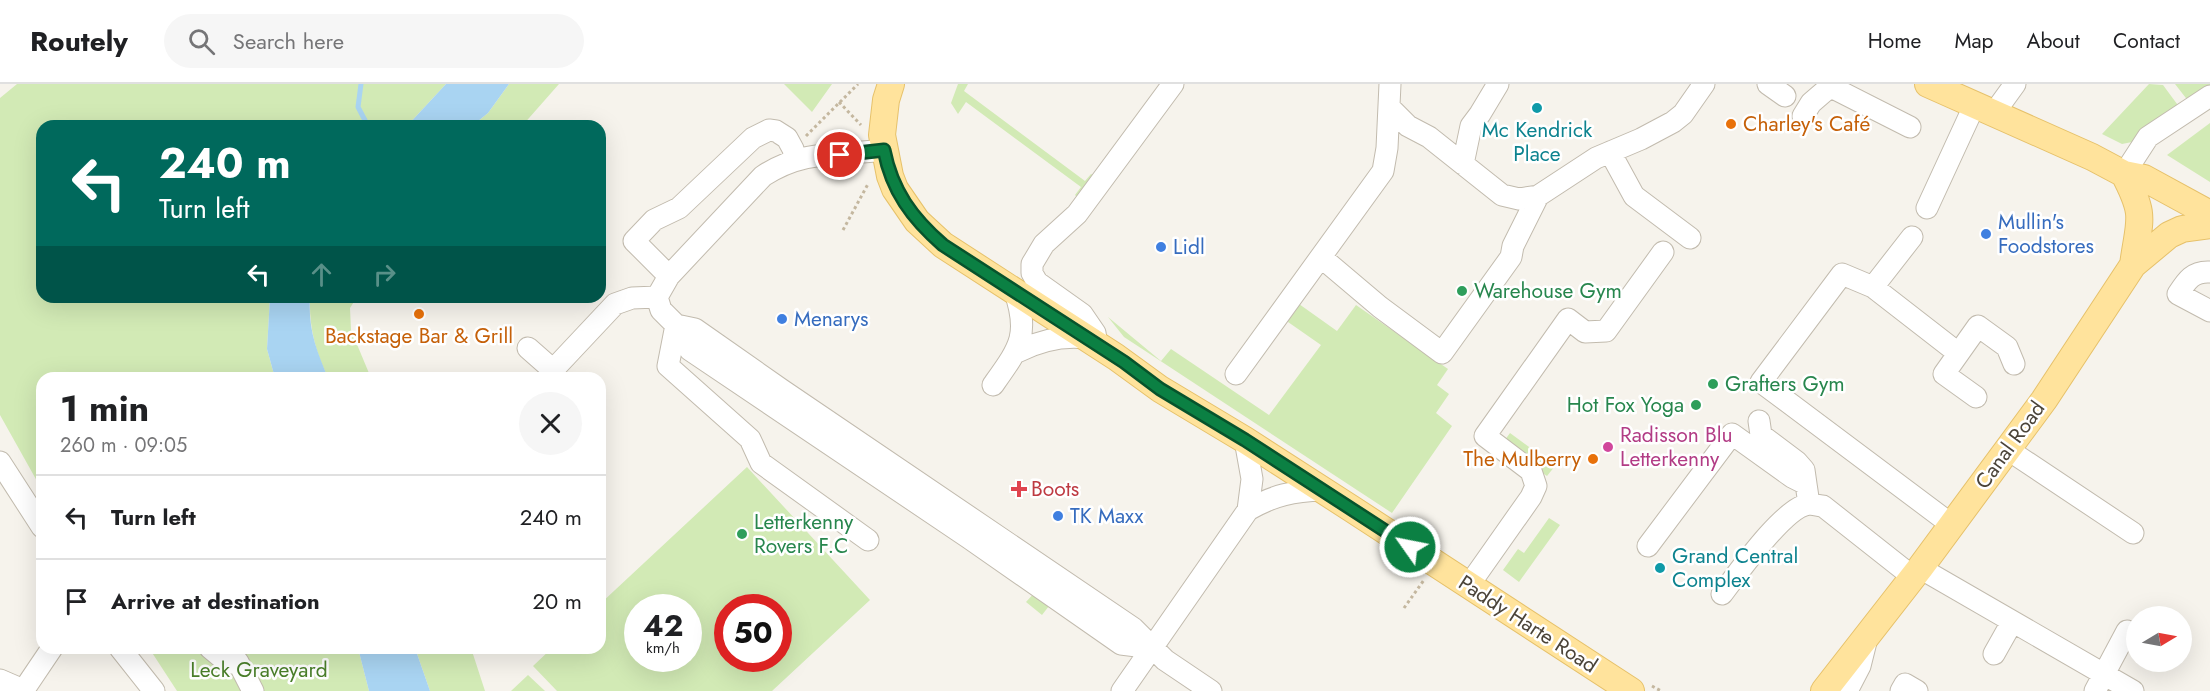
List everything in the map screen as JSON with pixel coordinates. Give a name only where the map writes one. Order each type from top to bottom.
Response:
[{"type":"main road","name":"Paddy Harte Road","points":[[891,84],[883,121],[884,150],[895,189],[917,221],[943,245],[1014,289],[1160,389],[1245,440],[1469,585],[1640,687]]},
{"type":"main road","points":[[1928,84],[2124,174],[2144,178],[2203,208],[2210,214]]},
{"type":"main road","points":[[2124,174],[2141,211],[2133,265]]},
{"type":"main road","name":"Canal Road","points":[[1824,691],[1952,525],[2090,333],[2133,265],[2169,235],[2182,229],[2210,225]]},
{"type":"street","points":[[1017,352],[1043,341],[1074,336],[1092,341],[1095,333],[1082,314],[1037,282],[1032,264],[1044,244],[1077,214],[1173,84]]},
{"type":"street","points":[[1236,374],[1383,171],[1390,108],[1390,84]]},
{"type":"street","points":[[1463,164],[1471,126],[1498,84]]},
{"type":"street","points":[[1390,108],[1408,126],[1429,137],[1510,198],[1519,199],[1538,196],[1585,164],[1673,122],[1683,114],[1704,84]]},
{"type":"street","points":[[1927,208],[1985,109],[2015,84]]},
{"type":"street","points":[[1803,116],[1811,103],[1832,85],[1910,127]]},
{"type":"street","points":[[2124,174],[2148,137],[2210,96]]},
{"type":"street","points":[[669,276],[634,241],[654,220],[679,208],[753,138],[770,130],[787,138],[795,159]]},
{"type":"street","points":[[884,150],[840,155],[811,155],[780,165],[763,176],[669,276],[657,297],[661,310],[676,325],[695,329],[1134,628],[1165,660],[1210,691]]},
{"type":"street","points":[[1610,152],[1634,196],[1690,238]]},
{"type":"street","points":[[1322,258],[1380,308],[1442,353],[1511,257],[1513,246],[1538,196]]},
{"type":"street","points":[[1873,287],[1912,237]]},
{"type":"street","points":[[1469,585],[1531,497],[1536,486],[1530,471],[1485,435],[1568,319],[1585,332],[1606,331],[1663,252]]},
{"type":"street","points":[[2210,272],[2196,273],[2187,279],[2178,294],[2210,311]]},
{"type":"street","points":[[1952,525],[1761,382],[1842,274],[1873,287],[1958,353]]},
{"type":"street","points":[[993,385],[1017,352],[1022,326],[1021,311],[1014,289]]},
{"type":"street","points":[[528,348],[553,370],[615,304],[632,298],[657,297]]},
{"type":"street","points":[[676,325],[668,366],[750,439],[761,463],[868,540]]},
{"type":"street","points":[[1976,397],[1944,374],[1978,326],[2007,346],[2014,364]]},
{"type":"street","points":[[1722,594],[1769,533],[1798,509],[1808,494],[1804,470],[1761,435],[1759,421]]},
{"type":"street","points":[[1648,546],[1732,434],[1792,477],[1823,506],[1917,572],[2012,622],[2099,683],[2133,691]]},
{"type":"street","points":[[1245,440],[1252,479],[1248,510]]},
{"type":"street","points":[[2007,449],[2133,533]]},
{"type":"street","points":[[0,462],[36,518]]},
{"type":"street","points":[[1122,691],[1248,510],[1278,495],[1323,490]]},
{"type":"street","points":[[1995,654],[2012,622]]},
{"type":"street","points":[[2099,683],[2126,633]]},
{"type":"street","points":[[1847,691],[1860,666],[1867,637]]},
{"type":"street","points":[[0,680],[23,690],[48,654]]},
{"type":"street","points":[[125,654],[154,691]]},
{"type":"street","points":[[217,654],[228,663],[241,655],[253,691]]},
{"type":"street","points":[[1901,691],[1905,684],[1917,691]]},
{"type":"path","points":[[795,159],[806,135],[858,84]]},
{"type":"path","points":[[839,102],[866,130]]},
{"type":"path","points":[[843,230],[870,181]]},
{"type":"path","points":[[1404,608],[1427,576]]},
{"type":"path","points":[[1640,687],[1661,691]]},
{"type":"green space","points":[[17,84],[446,84],[413,120],[36,120],[36,303],[270,303],[267,349],[273,372],[36,372],[36,479],[0,415],[0,98]]},
{"type":"green space","points":[[509,84],[559,84],[527,120],[479,120],[488,113]]},
{"type":"green space","points":[[784,84],[832,84],[812,112]]},
{"type":"green space","points":[[958,84],[968,84],[964,91],[1085,181],[1091,174],[1095,176],[1078,198],[1075,195],[1081,187],[966,102],[958,114],[951,103]]},
{"type":"green space","points":[[2149,84],[2163,85],[2180,108],[2132,142],[2122,144],[2102,134]]},
{"type":"green space","points":[[2175,84],[2210,84],[2210,87],[2189,102]]},
{"type":"green space","points":[[2210,123],[2210,182],[2167,155]]},
{"type":"green space","points":[[310,303],[353,303],[350,308],[351,330],[368,372],[326,372],[314,339]]},
{"type":"green space","points":[[1299,304],[1337,331],[1356,305],[1448,369],[1437,385],[1449,394],[1436,413],[1452,426],[1392,513],[1124,337],[1108,317],[1161,361],[1171,349],[1269,415],[1321,345],[1288,322],[1290,311]]},
{"type":"green space","points":[[1510,433],[1555,466],[1547,476],[1502,444]]},
{"type":"green space","name":"Letterkenny Rovers F.C","points":[[747,467],[870,600],[772,691],[557,691],[533,666],[546,654],[606,654],[606,598]]},
{"type":"green space","points":[[1549,518],[1560,525],[1519,582],[1503,570],[1518,549],[1524,553]]},
{"type":"green space","points":[[1036,591],[1049,606],[1042,615],[1026,602]]},
{"type":"green space","name":"Leck Graveyard","points":[[153,654],[360,654],[369,691],[177,691]]},
{"type":"green space","points":[[417,654],[473,654],[485,691],[430,691]]},
{"type":"green space","points":[[528,675],[545,691],[511,691]]},
{"type":"water","points":[[446,84],[509,84],[488,113],[479,120],[413,120]]},
{"type":"water","points":[[270,303],[310,303],[314,339],[326,372],[273,372],[267,349]]},
{"type":"water","points":[[360,654],[417,654],[430,691],[369,691]]},
{"type":"waterway","points":[[361,84],[358,107],[365,120]]},
{"type":"place","name":"Mc Kendrick Place","points":[[1537,108]]},
{"type":"place","name":"Charley's Café","points":[[1731,124]]},
{"type":"place","name":"Mullin's Foodstores","points":[[1986,234]]},
{"type":"place","name":"Lidl","points":[[1161,247]]},
{"type":"place","name":"Warehouse Gym","points":[[1462,291]]},
{"type":"place","name":"Backstage Bar & Grill","points":[[419,314]]},
{"type":"place","name":"Menarys","points":[[782,319]]},
{"type":"place","name":"Grafters Gym","points":[[1713,384]]},
{"type":"place","name":"Hot Fox Yoga","points":[[1696,405]]},
{"type":"place","name":"Radisson Blu Letterkenny","points":[[1608,447]]},
{"type":"place","name":"The Mulberry","points":[[1593,459]]},
{"type":"place","name":"Boots","points":[[1019,489]]},
{"type":"place","name":"TK Maxx","points":[[1058,516]]},
{"type":"place","name":"Letterkenny Rovers F.C","points":[[742,534]]},
{"type":"place","name":"Grand Central Complex","points":[[1660,568]]},
{"type":"route","points":[[840,155],[884,150],[895,189],[917,221],[943,245],[1014,289],[1124,362],[1160,389],[1245,440],[1410,547]]}]
